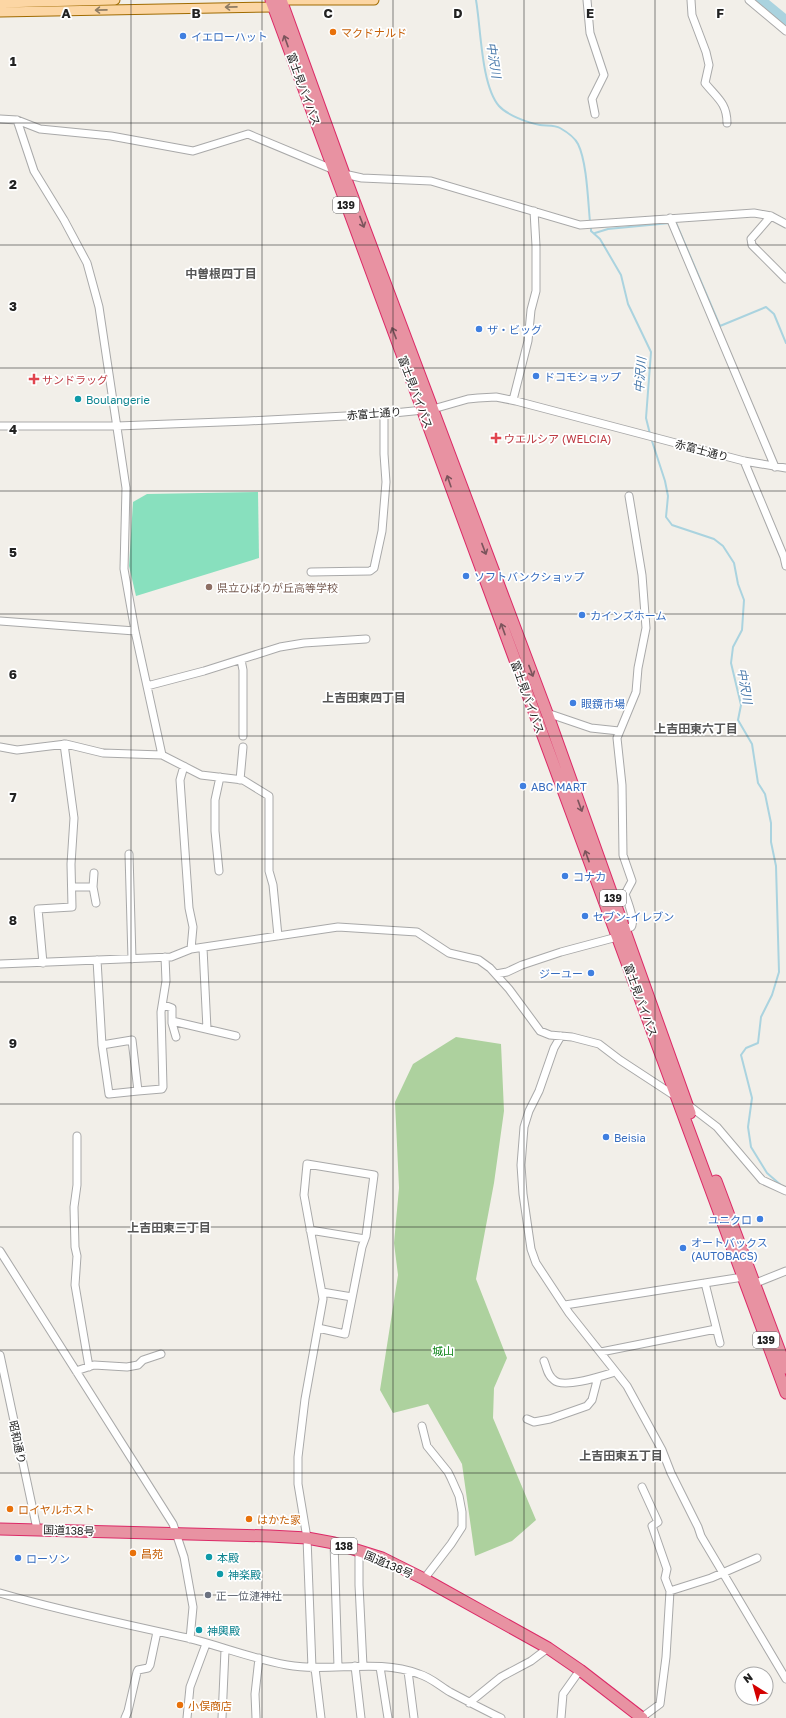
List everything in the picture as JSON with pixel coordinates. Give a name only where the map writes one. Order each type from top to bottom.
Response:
[{"type":"highway","name":"富士見バイパス","points":[[277,2],[338,172],[428,409],[621,933],[687,1103],[786,1393]]},
{"type":"highway","name":"富士見バイパス","points":[[428,409],[547,713],[676,1096],[748,1282],[786,1368]]},
{"type":"highway","name":"国道138号","points":[[0,1529],[307,1538],[334,1543],[382,1558],[424,1579],[548,1648],[580,1670],[642,1718]]},
{"type":"main road","points":[[0,3],[26,1],[115,0]]},
{"type":"main road","points":[[0,12],[374,0]]},
{"type":"street","points":[[587,0],[590,33],[604,75],[592,99],[595,114]]},
{"type":"street","points":[[691,0],[692,15],[706,52],[709,65],[705,84],[723,102],[727,123]]},
{"type":"street","points":[[749,0],[786,31]]},
{"type":"street","points":[[0,119],[17,120],[40,129],[110,136],[193,151],[248,134],[338,172],[362,178],[431,181],[580,226],[670,218],[754,213],[771,216],[786,224]]},
{"type":"street","points":[[17,120],[34,172],[64,220],[88,263],[99,307],[126,488],[124,569],[135,631],[162,755]]},
{"type":"street","points":[[513,400],[528,341],[531,310],[536,291],[534,211]]},
{"type":"street","points":[[771,216],[751,238],[752,245],[786,278]]},
{"type":"street","points":[[670,218],[775,466]]},
{"type":"street","name":"赤富士通り","points":[[0,426],[117,426],[384,414],[428,409],[468,399],[496,397],[513,400],[744,461],[786,468]]},
{"type":"street","points":[[311,572],[370,571],[374,568],[382,531],[386,482],[384,414]]},
{"type":"street","points":[[744,461],[784,556],[786,566]]},
{"type":"street","points":[[496,974],[507,972],[522,965],[621,933],[633,924],[625,894],[632,881],[623,855],[622,785],[617,743],[619,731],[636,692],[638,668],[646,628],[642,575],[629,496]]},
{"type":"street","points":[[0,621],[135,631]]},
{"type":"street","points":[[147,686],[242,660],[280,647],[304,643],[366,638]]},
{"type":"street","points":[[242,660],[244,712],[243,736]]},
{"type":"street","points":[[547,713],[591,728],[619,731]]},
{"type":"street","points":[[43,963],[38,909],[72,906],[71,864],[74,818],[64,744]]},
{"type":"street","points":[[0,747],[17,750],[64,744],[103,753],[162,755],[201,775],[240,780],[255,786],[269,796],[269,871],[273,885],[278,936]]},
{"type":"street","points":[[240,780],[243,747]]},
{"type":"street","points":[[184,766],[180,780],[189,908],[192,927],[191,949]]},
{"type":"street","points":[[219,871],[215,831],[215,800],[220,778]]},
{"type":"street","points":[[129,854],[132,959]]},
{"type":"street","points":[[94,873],[93,887],[96,903]]},
{"type":"street","points":[[72,888],[93,887]]},
{"type":"street","points":[[0,964],[171,957],[191,949],[338,927],[417,932],[449,953],[479,960],[496,974],[509,989],[540,1031],[550,1035],[599,1044],[620,1060],[687,1103],[717,1127],[762,1180],[786,1191]]},
{"type":"street","points":[[203,948],[207,1029]]},
{"type":"street","points":[[97,960],[102,1045],[109,1094],[162,1090],[161,1012],[164,1005],[166,977],[165,957]]},
{"type":"street","points":[[164,1005],[172,1008],[172,1021],[176,1037]]},
{"type":"street","points":[[172,1021],[236,1036]]},
{"type":"street","points":[[560,1036],[554,1048],[539,1091],[529,1111],[524,1127],[521,1165],[530,1248],[536,1264],[565,1306],[627,1386],[646,1418],[662,1450],[701,1536],[724,1572],[728,1582],[786,1679]]},
{"type":"street","points":[[102,1045],[132,1040],[138,1091]]},
{"type":"street","points":[[77,1136],[77,1185],[74,1207],[75,1247],[77,1256],[75,1285],[89,1367]]},
{"type":"street","points":[[318,1328],[345,1334],[362,1247],[365,1239],[374,1175],[307,1164],[304,1195],[323,1299],[305,1399],[298,1457],[298,1484],[307,1538],[313,1668],[321,1718]]},
{"type":"street","points":[[310,1230],[365,1239]]},
{"type":"street","points":[[0,1251],[173,1524],[184,1557],[194,1607],[190,1639]]},
{"type":"street","points":[[565,1306],[705,1283],[748,1282],[786,1271]]},
{"type":"street","points":[[705,1283],[720,1343]]},
{"type":"street","points":[[322,1292],[352,1297]]},
{"type":"street","points":[[601,1352],[716,1329]]},
{"type":"street","points":[[76,1371],[94,1365],[127,1367],[138,1365],[143,1360],[161,1354]]},
{"type":"street","name":"昭和通り","points":[[0,1357],[37,1529]]},
{"type":"street","points":[[544,1361],[549,1375],[558,1383],[562,1384],[615,1372]]},
{"type":"street","points":[[526,1419],[534,1422],[550,1420],[587,1406],[592,1400],[598,1377]]},
{"type":"street","points":[[422,1426],[427,1446],[451,1478],[459,1496],[462,1512],[462,1527],[424,1579]]},
{"type":"street","points":[[642,1487],[658,1522],[652,1526],[667,1569],[665,1578],[670,1591],[667,1649],[661,1698],[657,1708],[642,1718]]},
{"type":"street","points":[[334,1543],[338,1667]]},
{"type":"street","points":[[359,1551],[363,1666]]},
{"type":"street","points":[[670,1591],[724,1572],[757,1558]]},
{"type":"street","points":[[0,1593],[42,1605],[190,1639],[225,1650],[287,1665],[326,1669],[363,1666],[408,1671],[419,1674],[469,1703],[501,1718]]},
{"type":"street","points":[[125,1718],[137,1672],[138,1670],[148,1668],[150,1665],[156,1632]]},
{"type":"street","points":[[187,1718],[190,1687],[206,1644]]},
{"type":"street","points":[[469,1703],[501,1677],[531,1661],[548,1648]]},
{"type":"street","points":[[222,1718],[225,1650]]},
{"type":"street","points":[[256,1718],[255,1694],[259,1658]]},
{"type":"street","points":[[355,1666],[361,1718]]},
{"type":"street","points":[[380,1667],[388,1718]]},
{"type":"street","points":[[562,1718],[563,1694],[580,1670]]},
{"type":"street","points":[[408,1671],[414,1718]]},
{"type":"street","points":[[481,1709],[485,1718]]},
{"type":"green space","points":[[258,492],[259,558],[136,596],[129,566],[133,502],[147,494]]},
{"type":"green space","name":"城山","points":[[456,1037],[501,1044],[504,1111],[494,1183],[476,1279],[507,1358],[494,1388],[493,1418],[536,1520],[512,1541],[475,1556],[462,1464],[428,1404],[393,1413],[380,1390],[398,1275],[394,1243],[399,1188],[395,1102],[413,1064]]},
{"type":"water","points":[[753,0],[769,0],[786,14],[786,26]]},
{"type":"waterway","name":"中沢川","points":[[476,0],[485,71],[493,97],[499,106],[512,115],[535,124],[558,127],[568,133],[577,142],[585,171],[590,222]]},
{"type":"waterway","name":"中沢川","points":[[595,233],[608,229],[670,223]]},
{"type":"waterway","name":"中沢川","points":[[674,223],[676,223],[720,326],[766,307],[774,314],[786,343]]},
{"type":"waterway","name":"中沢川","points":[[591,227],[591,231],[600,239],[621,275],[628,304],[651,352],[646,418],[650,434]]},
{"type":"waterway","name":"中沢川","points":[[651,438],[665,481],[668,496],[666,517],[672,525],[714,539],[723,546],[734,563],[738,584],[744,600],[742,630],[733,647],[731,663],[741,705],[738,720],[752,744],[758,783],[765,794],[771,823],[771,842],[776,866],[779,972],[772,995],[761,1017],[758,1043],[746,1048],[741,1055],[752,1098],[748,1127],[751,1147],[767,1173],[782,1186]]},
{"type":"place","name":"マクドナルド","points":[[333,32]]},
{"type":"place","name":"イエローハット","points":[[183,36]]},
{"type":"place","name":"ザ・ビッグ","points":[[479,329]]},
{"type":"place","name":"ドコモショップ","points":[[536,376]]},
{"type":"place","name":"サンドラッグ","points":[[34,379]]},
{"type":"place","name":"Boulangerie","points":[[78,399]]},
{"type":"place","name":"ウエルシア (WELCIA)","points":[[496,438]]},
{"type":"place","name":"ソフトバンクショップ","points":[[466,576]]},
{"type":"place","name":"県立ひばりが丘高等学校","points":[[209,587]]},
{"type":"place","name":"カインズホーム","points":[[582,615]]},
{"type":"place","name":"眼鏡市場","points":[[573,703]]},
{"type":"place","name":"ABC MART","points":[[523,786]]},
{"type":"place","name":"コナカ","points":[[565,876]]},
{"type":"place","name":"セブン-イレブン","points":[[585,916]]},
{"type":"place","name":"ジーユー","points":[[591,973]]},
{"type":"place","name":"Beisia","points":[[606,1137]]},
{"type":"place","name":"ユニクロ","points":[[760,1219]]},
{"type":"place","name":"オートバックス (AUTOBACS)","points":[[683,1248]]},
{"type":"place","name":"ロイヤルホスト","points":[[10,1509]]},
{"type":"place","name":"はかた家","points":[[249,1519]]},
{"type":"place","name":"昌苑","points":[[133,1553]]},
{"type":"place","name":"本殿","points":[[209,1557]]},
{"type":"place","name":"ローソン","points":[[18,1558]]},
{"type":"place","name":"神楽殿","points":[[220,1574]]},
{"type":"place","name":"正一位漣神社","points":[[208,1595]]},
{"type":"place","name":"神輿殿","points":[[199,1630]]},
{"type":"place","name":"小俣商店","points":[[180,1705]]},
{"type":"district","name":"中曽根四丁目","points":[[221,273]]},
{"type":"district","name":"上吉田東四丁目","points":[[364,697]]},
{"type":"district","name":"上吉田東六丁目","points":[[696,728]]},
{"type":"district","name":"上吉田東三丁目","points":[[169,1227]]},
{"type":"district","name":"上吉田東五丁目","points":[[621,1455]]}]
